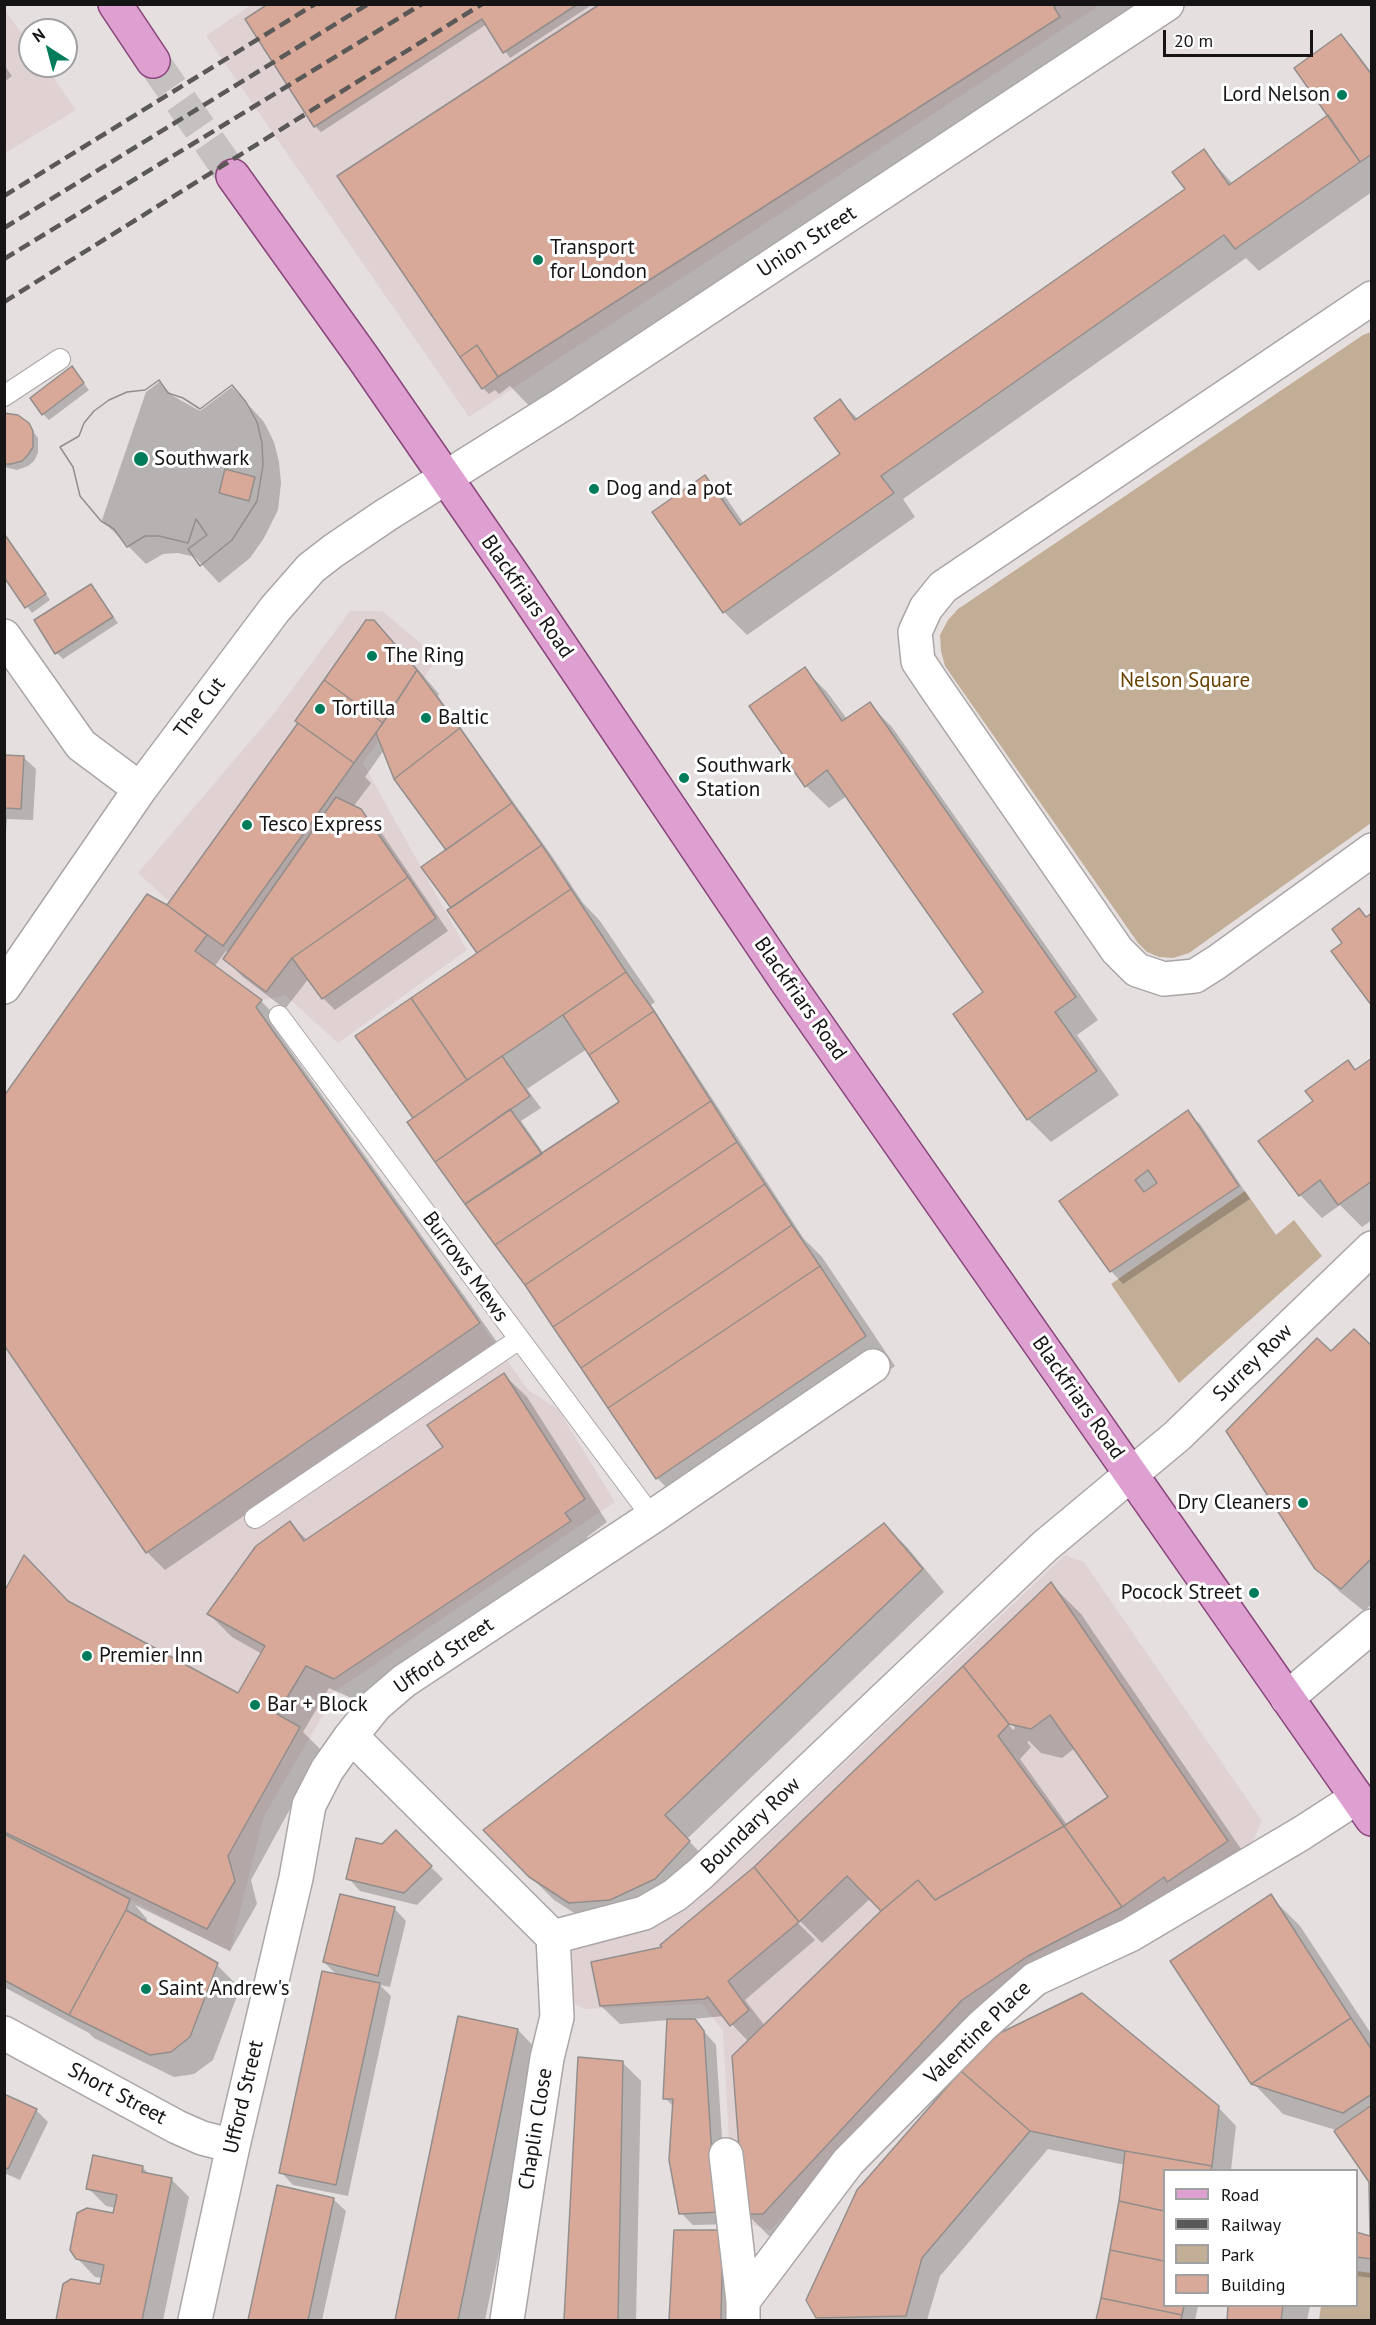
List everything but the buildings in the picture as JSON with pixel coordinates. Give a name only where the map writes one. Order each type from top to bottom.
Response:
[{"type":"main road","points":[[119,6],[153,61]]},
{"type":"main road","name":"Blackfriars Road","points":[[233,176],[445,477],[788,982],[1364,1809]]},
{"type":"street","name":"Union Street","points":[[445,477],[563,404],[1167,4]]},
{"type":"street","points":[[1371,298],[943,587],[926,608],[915,632],[918,661],[1117,950],[1137,970],[1164,979],[1195,976],[1371,850]]},
{"type":"street","name":"The Cut","points":[[4,987],[140,789],[274,609],[311,568],[333,550],[445,477]]},
{"type":"street","points":[[4,636],[81,745],[140,789]]},
{"type":"street","name":"Surrey Row","points":[[1132,1475],[1178,1436],[1371,1248]]},
{"type":"street","name":"Ufford Street","points":[[195,2320],[232,2146],[296,1878],[309,1805],[327,1770],[351,1736],[376,1705],[404,1681],[873,1366]]},
{"type":"street","name":"Boundary Row","points":[[553,1937],[644,1913],[675,1895],[700,1874],[1045,1546],[1132,1475]]},
{"type":"street","points":[[1287,1698],[1371,1626]]},
{"type":"street","points":[[351,1736],[553,1937]]},
{"type":"street","name":"Valentine Place","points":[[743,2311],[848,2162],[982,2026],[1035,1978],[1130,1935],[1302,1833],[1364,1809]]},
{"type":"street","name":"Chaplin Close","points":[[507,2320],[547,2058],[557,2017],[553,1937]]},
{"type":"street","name":"Short Street","points":[[4,2033],[177,2127],[202,2138],[232,2146]]},
{"type":"street","points":[[726,2155],[743,2311]]},
{"type":"lane","points":[[4,396],[60,359]]},
{"type":"lane","name":"Burrows Mews","points":[[279,1016],[651,1517]]},
{"type":"lane","points":[[255,1518],[518,1340]]},
{"type":"shaded area","name":"Transport for London","points":[[252,4],[1100,5],[469,417],[206,36]]},
{"type":"shaded area","points":[[5,10],[18,28],[18,78],[53,78],[76,110],[5,153]]},
{"type":"shaded area","points":[[350,611],[382,611],[438,658],[363,763],[467,950],[338,1043],[285,995],[262,1000],[256,1007],[528,1390],[558,1409],[615,1502],[328,1696],[330,1703],[264,1816],[230,1952],[5,1833],[5,1096],[167,905],[201,930],[138,873],[276,711]]},
{"type":"shaded area","points":[[1065,1555],[1084,1562],[1262,1821],[1252,1843],[1150,1915],[1023,1971],[860,2130],[771,2230],[740,2221],[730,2158],[723,2031],[702,2004],[585,2009],[569,2001],[567,1951],[590,1936],[683,1912],[744,1858]]},
{"type":"green space","name":"Nelson Square","points":[[1371,332],[1371,823],[1189,953],[1173,958],[1159,957],[1147,952],[1138,943],[945,666],[940,635],[948,620],[958,609],[1363,335]]},
{"type":"green space","points":[[1245,1191],[1276,1235],[1294,1220],[1322,1256],[1179,1383],[1111,1284]]},
{"type":"green space","points":[[1358,2271],[1371,2273],[1371,2320],[1319,2320],[1321,2307],[1358,2307]]},
{"type":"tunnel","points":[[153,61],[233,176]]},
{"type":"railway","points":[[4,196],[315,4]]},
{"type":"railway","points":[[4,228],[368,4]]},
{"type":"railway","points":[[4,259],[422,4]]},
{"type":"railway","points":[[4,302],[482,4]]},
{"type":"place","name":"Lord Nelson","points":[[1342,95]]},
{"type":"place","name":"Transport for London","points":[[538,260]]},
{"type":"place","name":"Southwark","points":[[141,459]]},
{"type":"place","name":"Dog and a pot","points":[[594,489]]},
{"type":"place","name":"The Ring","points":[[372,656]]},
{"type":"place","name":"Tortilla","points":[[320,709]]},
{"type":"place","name":"Baltic","points":[[426,718]]},
{"type":"place","name":"Southwark Station","points":[[684,778]]},
{"type":"place","name":"Tesco Express","points":[[247,825]]},
{"type":"place","name":"Dry Cleaners","points":[[1303,1503]]},
{"type":"place","name":"Pocock Street","points":[[1254,1593]]},
{"type":"place","name":"Premier Inn","points":[[87,1656]]},
{"type":"place","name":"Bar + Block","points":[[255,1705]]},
{"type":"place","name":"Saint Andrew's","points":[[146,1989]]}]
